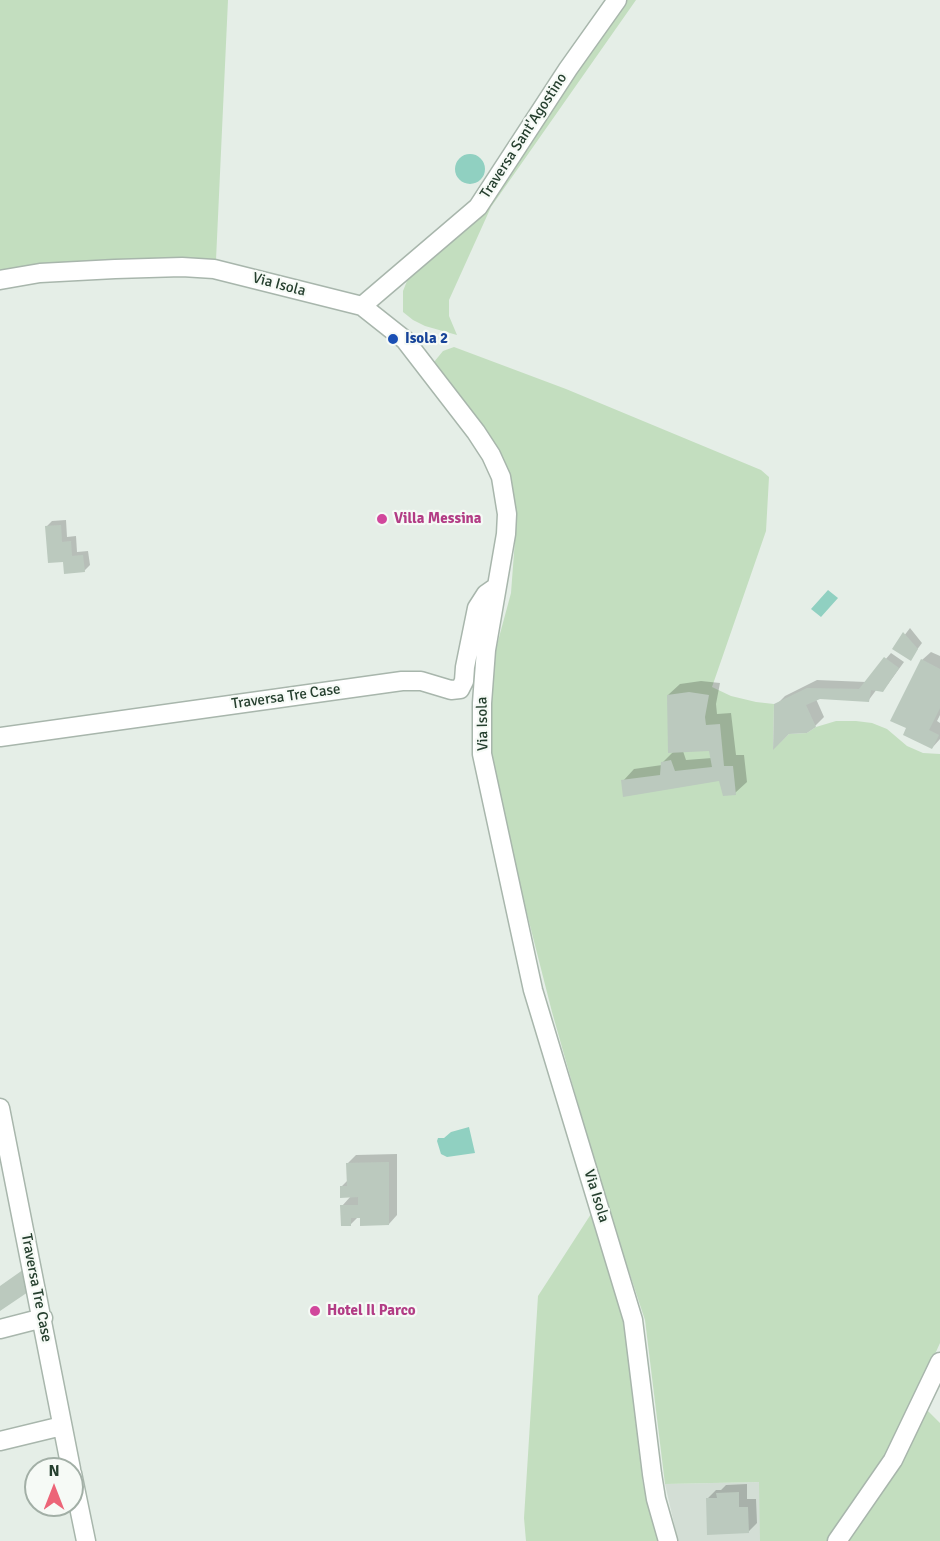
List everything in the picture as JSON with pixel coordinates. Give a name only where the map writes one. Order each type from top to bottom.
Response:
[{"type":"street","name":"Traversa Sant'Agostino","points":[[362,306],[478,207],[568,69],[617,0]]},
{"type":"street","name":"Via Isola","points":[[0,280],[40,273],[115,269],[182,267],[214,269],[362,306],[405,340],[491,455],[501,477],[507,514],[506,534],[486,650],[482,703],[482,754],[533,990],[633,1320],[652,1474],[656,1499],[668,1541]]},
{"type":"street","name":"Traversa Tre Case","points":[[0,737],[402,681],[421,681],[451,690],[460,688],[464,681],[477,608],[486,594],[496,587]]},
{"type":"street","name":"Traversa Tre Case","points":[[0,1108],[69,1457]]},
{"type":"street","points":[[0,1329],[43,1318]]},
{"type":"street","points":[[837,1541],[893,1460],[940,1362]]},
{"type":"street","points":[[0,1441],[63,1426]]},
{"type":"street","name":"Traversa Tre Case","points":[[81,1517],[86,1541]]},
{"type":"shaded area","points":[[0,0],[228,0],[216,260],[181,260],[0,272]]},
{"type":"shaded area","points":[[626,0],[636,0],[491,207],[449,300],[449,316],[457,335],[425,326],[413,320],[403,312],[403,291],[407,281],[416,269],[472,220]]},
{"type":"shaded area","points":[[470,154],[481,158],[485,169],[481,180],[470,184],[459,180],[455,169],[459,158]]},
{"type":"shaded area","points":[[454,347],[566,389],[761,470],[769,477],[766,531],[712,687],[731,696],[774,704],[773,749],[789,734],[807,733],[816,727],[836,721],[856,721],[872,723],[887,729],[907,746],[923,753],[940,754],[940,1343],[890,1453],[831,1541],[760,1541],[759,1482],[665,1484],[645,1320],[605,1199],[552,1012],[488,753],[494,656],[511,593],[517,513],[507,470],[481,427],[434,362],[443,351]]},
{"type":"shaded area","points":[[828,590],[838,598],[821,617],[811,609]]},
{"type":"shaded area","points":[[469,1127],[475,1153],[447,1157],[441,1154],[438,1138],[444,1138],[451,1132]]},
{"type":"shaded area","points":[[591,1214],[624,1323],[643,1484],[658,1541],[526,1541],[524,1518],[538,1296]]},
{"type":"shaded area","points":[[925,1408],[940,1423],[940,1541],[844,1541]]},
{"type":"shaded area","points":[[760,1482],[760,1541],[678,1541],[665,1484]]},
{"type":"building","points":[[61,525],[62,542],[71,541],[72,556],[83,555],[85,572],[64,574],[63,562],[48,563],[45,526]]},
{"type":"building","points":[[903,632],[918,649],[911,661],[892,649]]},
{"type":"building","points":[[884,657],[899,668],[883,692],[871,690],[869,702],[820,699],[806,705],[816,727],[807,733],[789,734],[773,750],[774,704],[807,688],[859,689]]},
{"type":"building","points":[[921,659],[940,669],[940,708],[929,730],[939,735],[932,749],[903,735],[906,728],[890,721]]},
{"type":"building","points":[[689,692],[709,695],[706,725],[720,724],[724,766],[733,766],[736,795],[723,796],[719,781],[623,797],[621,780],[660,775],[661,762],[671,760],[675,771],[712,767],[709,751],[668,753],[667,695]]},
{"type":"building","points":[[389,1162],[389,1225],[360,1226],[360,1218],[351,1218],[351,1226],[341,1226],[340,1205],[358,1205],[358,1197],[340,1198],[340,1186],[347,1186],[346,1163]]},
{"type":"building","points":[[27,1267],[31,1290],[0,1311],[0,1286]]},
{"type":"building","points":[[739,1492],[739,1507],[748,1507],[749,1533],[707,1535],[706,1498],[717,1498],[716,1493]]},
{"type":"place","name":"Isola 2","points":[[393,339]]},
{"type":"place","name":"Villa Messina","points":[[382,519]]},
{"type":"place","name":"Hotel Il Parco","points":[[315,1311]]}]
